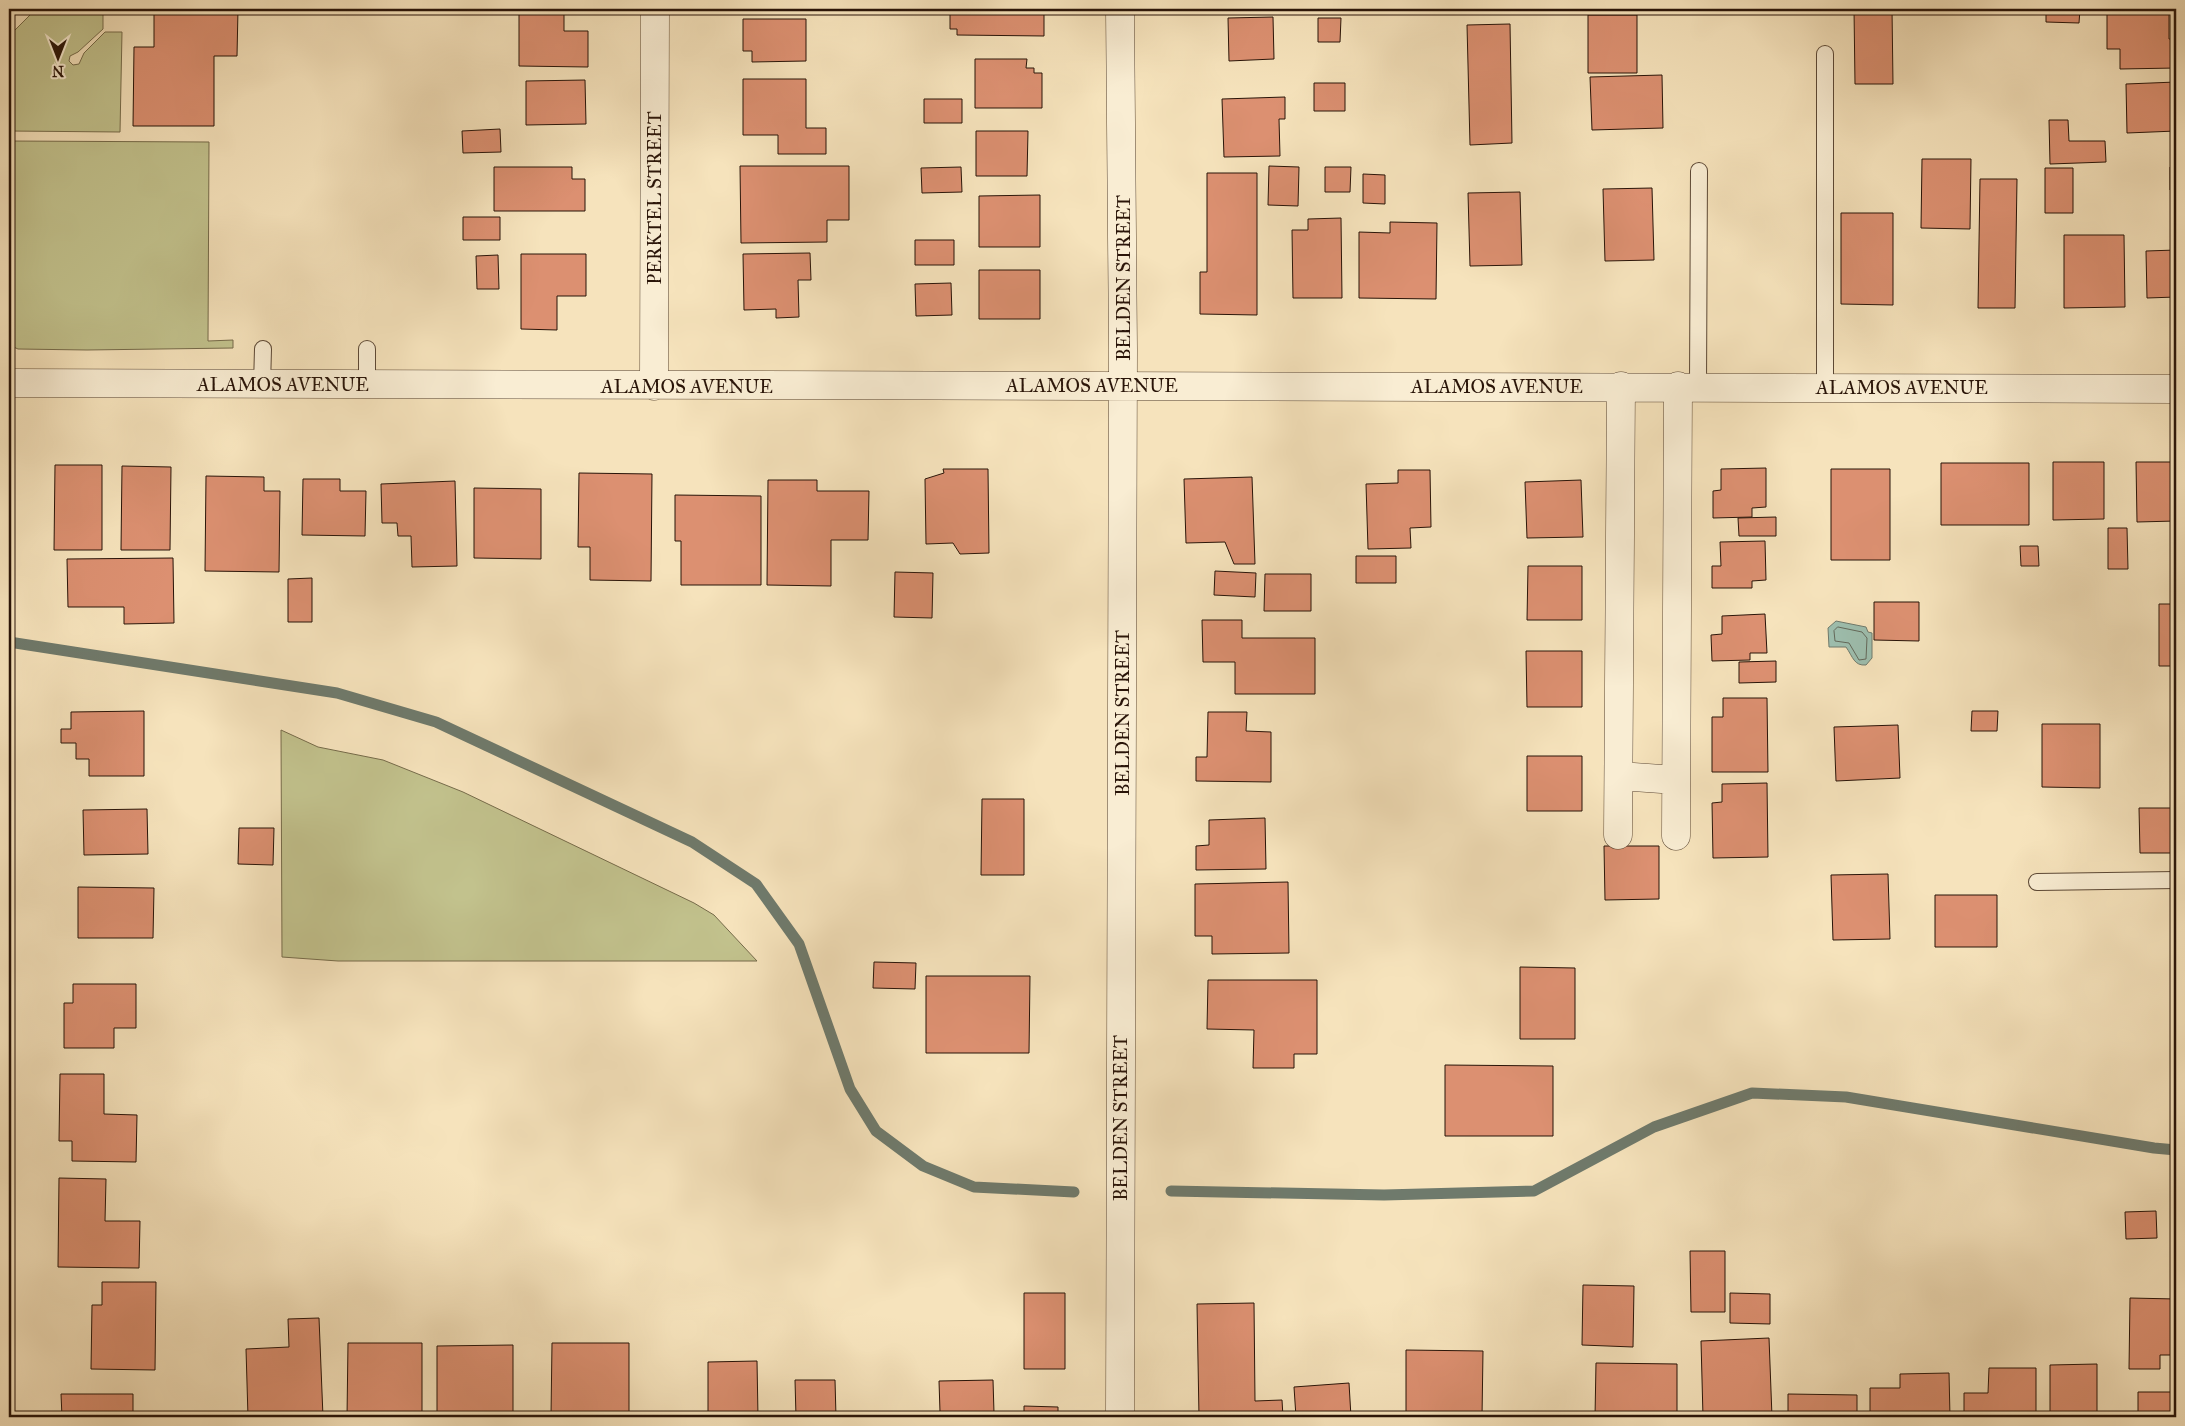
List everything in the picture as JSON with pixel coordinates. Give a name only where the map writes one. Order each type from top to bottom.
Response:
[{"type":"street","name":"PERKTEL STREET","points":[[654,386],[655,9]]},
{"type":"street","name":"BELDEN STREET","points":[[1120,9],[1123,385],[1120,1417]]},
{"type":"street","name":"ALAMOS AVENUE","points":[[9,383],[654,386],[1825,386],[2176,389]]},
{"type":"street","points":[[1618,835],[1621,386]]},
{"type":"street","points":[[1676,836],[1688,386]]},
{"type":"street","points":[[1619,776],[1676,780]]},
{"type":"lane","points":[[1825,54],[1825,386]]},
{"type":"lane","points":[[1688,386],[1699,171]]},
{"type":"lane","points":[[262,385],[263,349]]},
{"type":"lane","points":[[367,349],[367,385]]},
{"type":"lane","points":[[2037,882],[2176,880]]},
{"type":"green space","points":[[31,14],[103,14],[103,29],[78,52],[70,56],[69,61],[73,65],[79,64],[84,53],[105,32],[122,32],[120,132],[9,131],[9,36]]},
{"type":"green space","points":[[9,141],[209,142],[208,341],[233,340],[233,348],[87,350],[18,349],[9,345]]},
{"type":"green space","points":[[281,730],[318,747],[383,760],[463,792],[694,903],[714,915],[757,961],[338,961],[282,957]]},
{"type":"water","points":[[1836,621],[1866,627],[1868,632],[1872,633],[1872,658],[1866,665],[1856,662],[1846,647],[1829,647],[1828,628]]},
{"type":"building","points":[[9,9],[19,9],[9,19]]},
{"type":"building","points":[[154,9],[238,9],[237,56],[214,56],[214,126],[133,126],[134,47],[154,47]]},
{"type":"building","points":[[519,9],[564,9],[564,31],[588,31],[588,67],[519,66]]},
{"type":"building","points":[[950,9],[1044,9],[1044,36],[957,35],[957,29],[950,29]]},
{"type":"building","points":[[1854,9],[1892,9],[1893,84],[1855,84]]},
{"type":"building","points":[[2046,9],[2080,9],[2079,23],[2046,22]]},
{"type":"building","points":[[2107,13],[2169,13],[2169,39],[2176,39],[2176,68],[2120,69],[2120,49],[2107,49]]},
{"type":"building","points":[[1588,15],[1637,15],[1637,73],[1588,73]]},
{"type":"building","points":[[1273,17],[1274,59],[1229,61],[1228,18]]},
{"type":"building","points":[[1318,18],[1341,18],[1340,42],[1318,42]]},
{"type":"building","points":[[743,19],[806,19],[806,61],[752,62],[752,51],[743,51]]},
{"type":"building","points":[[1510,24],[1512,143],[1470,145],[1467,25]]},
{"type":"building","points":[[975,59],[1027,59],[1026,68],[1034,68],[1034,73],[1042,73],[1042,108],[975,108]]},
{"type":"building","points":[[1662,75],[1663,128],[1592,130],[1590,77]]},
{"type":"building","points":[[743,79],[806,79],[806,128],[826,128],[826,154],[778,154],[778,135],[743,135]]},
{"type":"building","points":[[585,80],[586,124],[526,125],[526,81]]},
{"type":"building","points":[[2176,82],[2176,131],[2127,133],[2126,84]]},
{"type":"building","points":[[1314,83],[1345,83],[1345,111],[1314,111]]},
{"type":"building","points":[[1285,97],[1285,119],[1279,119],[1280,156],[1224,157],[1222,99]]},
{"type":"building","points":[[924,99],[962,99],[962,123],[924,123]]},
{"type":"building","points":[[2049,120],[2068,120],[2069,141],[2105,141],[2106,162],[2050,164]]},
{"type":"building","points":[[500,129],[501,152],[463,153],[462,131]]},
{"type":"building","points":[[976,131],[1028,131],[1027,176],[976,176]]},
{"type":"building","points":[[1922,159],[1971,159],[1970,229],[1921,228]]},
{"type":"building","points":[[740,166],[849,166],[849,220],[827,220],[827,242],[741,243]]},
{"type":"building","points":[[1269,166],[1299,167],[1298,206],[1268,205]]},
{"type":"building","points":[[494,167],[572,167],[572,179],[585,179],[585,211],[494,211]]},
{"type":"building","points":[[961,167],[962,192],[922,193],[921,168]]},
{"type":"building","points":[[1325,167],[1351,167],[1350,192],[1325,192]]},
{"type":"building","points":[[2170,167],[2176,167],[2176,190],[2170,190]]},
{"type":"building","points":[[2045,168],[2073,168],[2073,213],[2045,213]]},
{"type":"building","points":[[1207,173],[1257,173],[1257,315],[1200,314],[1200,272],[1207,272]]},
{"type":"building","points":[[1363,174],[1385,175],[1385,204],[1363,203]]},
{"type":"building","points":[[1980,179],[2017,179],[2015,308],[1978,308]]},
{"type":"building","points":[[1652,188],[1654,260],[1605,261],[1603,189]]},
{"type":"building","points":[[1520,192],[1522,265],[1470,266],[1468,193]]},
{"type":"building","points":[[1040,195],[1040,247],[979,247],[979,196]]},
{"type":"building","points":[[1841,213],[1893,213],[1893,305],[1841,304]]},
{"type":"building","points":[[463,217],[500,217],[500,240],[463,240]]},
{"type":"building","points":[[1341,218],[1342,298],[1293,298],[1292,230],[1308,230],[1308,219]]},
{"type":"building","points":[[1390,222],[1437,223],[1436,299],[1359,298],[1359,232],[1390,233]]},
{"type":"building","points":[[2064,235],[2124,235],[2125,307],[2064,308]]},
{"type":"building","points":[[915,240],[954,240],[954,265],[915,265]]},
{"type":"building","points":[[2176,250],[2176,297],[2147,298],[2146,251]]},
{"type":"building","points":[[810,253],[811,280],[798,280],[799,317],[776,318],[776,309],[744,310],[743,254]]},
{"type":"building","points":[[521,254],[586,254],[586,296],[557,296],[557,330],[521,329]]},
{"type":"building","points":[[498,255],[499,289],[477,289],[476,256]]},
{"type":"building","points":[[979,270],[1040,270],[1040,319],[979,319]]},
{"type":"building","points":[[951,283],[952,315],[916,316],[915,284]]},
{"type":"building","points":[[2053,462],[2104,462],[2104,519],[2053,520]]},
{"type":"building","points":[[2136,462],[2176,462],[2176,521],[2137,522]]},
{"type":"building","points":[[1941,463],[2029,463],[2029,525],[1941,525]]},
{"type":"building","points":[[55,465],[102,465],[102,550],[54,550]]},
{"type":"building","points":[[122,466],[171,467],[170,550],[121,550]]},
{"type":"building","points":[[1766,468],[1766,507],[1752,508],[1752,517],[1713,518],[1713,491],[1721,490],[1721,469]]},
{"type":"building","points":[[943,469],[988,469],[989,553],[960,554],[953,543],[926,544],[925,479],[944,473]]},
{"type":"building","points":[[1831,469],[1890,469],[1890,560],[1831,560]]},
{"type":"building","points":[[1398,470],[1430,470],[1431,527],[1410,528],[1411,548],[1368,549],[1366,484],[1398,483]]},
{"type":"building","points":[[579,473],[652,474],[651,581],[590,580],[590,547],[578,547]]},
{"type":"building","points":[[206,476],[264,477],[264,491],[280,491],[279,572],[205,571]]},
{"type":"building","points":[[1252,477],[1255,564],[1234,564],[1225,542],[1186,543],[1184,479]]},
{"type":"building","points":[[303,479],[340,479],[340,491],[366,491],[365,536],[302,535]]},
{"type":"building","points":[[768,480],[817,480],[817,491],[869,491],[868,540],[831,540],[831,586],[767,585]]},
{"type":"building","points":[[1581,480],[1583,537],[1527,538],[1525,482]]},
{"type":"building","points":[[455,481],[457,566],[412,567],[411,536],[398,536],[397,523],[382,523],[381,484]]},
{"type":"building","points":[[474,488],[541,489],[541,559],[474,558]]},
{"type":"building","points":[[675,495],[761,496],[761,585],[681,585],[681,541],[675,541]]},
{"type":"building","points":[[1776,517],[1776,536],[1739,536],[1738,518]]},
{"type":"building","points":[[2108,528],[2127,528],[2128,569],[2108,569]]},
{"type":"building","points":[[1765,541],[1766,580],[1752,581],[1752,588],[1712,588],[1712,566],[1721,566],[1720,542]]},
{"type":"building","points":[[2020,546],[2038,546],[2039,566],[2021,566]]},
{"type":"building","points":[[1356,556],[1396,556],[1396,583],[1356,583]]},
{"type":"building","points":[[173,558],[174,623],[124,624],[124,607],[68,607],[67,559]]},
{"type":"building","points":[[1528,566],[1582,566],[1582,620],[1527,620]]},
{"type":"building","points":[[1215,571],[1256,573],[1255,597],[1214,595]]},
{"type":"building","points":[[895,572],[933,573],[932,618],[894,617]]},
{"type":"building","points":[[1265,574],[1311,574],[1311,611],[1264,611]]},
{"type":"building","points":[[312,578],[312,622],[288,622],[288,579]]},
{"type":"building","points":[[1874,602],[1919,602],[1919,641],[1874,640]]},
{"type":"building","points":[[2159,604],[2176,604],[2176,666],[2159,666]]},
{"type":"building","points":[[1765,614],[1767,653],[1750,653],[1750,660],[1712,661],[1711,635],[1722,634],[1722,616]]},
{"type":"building","points":[[1202,620],[1242,620],[1242,638],[1315,638],[1315,694],[1235,694],[1235,662],[1203,662]]},
{"type":"building","points":[[1526,651],[1582,651],[1582,707],[1527,707]]},
{"type":"building","points":[[1776,661],[1776,682],[1739,683],[1739,662]]},
{"type":"building","points":[[1723,698],[1767,698],[1768,772],[1712,772],[1712,717],[1723,717]]},
{"type":"building","points":[[144,711],[144,776],[89,776],[89,759],[76,759],[76,743],[61,743],[61,729],[71,729],[71,712]]},
{"type":"building","points":[[1972,711],[1998,711],[1997,731],[1971,731]]},
{"type":"building","points":[[1208,712],[1247,712],[1246,731],[1271,732],[1271,782],[1196,781],[1196,757],[1207,757]]},
{"type":"building","points":[[2042,724],[2100,724],[2100,788],[2042,787]]},
{"type":"building","points":[[1898,725],[1900,778],[1836,781],[1834,727]]},
{"type":"building","points":[[1527,756],[1582,756],[1582,811],[1527,811]]},
{"type":"building","points":[[1767,783],[1768,857],[1713,858],[1712,803],[1722,802],[1722,784]]},
{"type":"building","points":[[982,799],[1024,799],[1024,875],[981,875]]},
{"type":"building","points":[[2139,808],[2176,808],[2176,853],[2140,853]]},
{"type":"building","points":[[147,809],[148,854],[84,855],[83,810]]},
{"type":"building","points":[[1265,818],[1266,869],[1196,870],[1196,846],[1209,845],[1209,820]]},
{"type":"building","points":[[239,828],[274,828],[273,865],[238,864]]},
{"type":"building","points":[[1604,846],[1659,846],[1659,899],[1605,900]]},
{"type":"building","points":[[1888,874],[1890,939],[1833,940],[1831,875]]},
{"type":"building","points":[[1288,882],[1289,953],[1212,954],[1212,936],[1195,936],[1195,884]]},
{"type":"building","points":[[78,887],[154,888],[153,938],[78,938]]},
{"type":"building","points":[[1935,895],[1997,895],[1997,947],[1935,947]]},
{"type":"building","points":[[874,962],[916,963],[915,989],[873,988]]},
{"type":"building","points":[[1520,967],[1575,968],[1575,1039],[1520,1039]]},
{"type":"building","points":[[926,976],[1030,976],[1029,1053],[926,1053]]},
{"type":"building","points":[[1208,980],[1317,980],[1317,1054],[1294,1054],[1294,1068],[1253,1068],[1254,1030],[1207,1029]]},
{"type":"building","points":[[73,984],[136,984],[136,1028],[114,1028],[114,1048],[64,1048],[64,1003],[73,1003]]},
{"type":"building","points":[[1445,1065],[1553,1066],[1553,1136],[1445,1136]]},
{"type":"building","points":[[60,1074],[104,1074],[104,1114],[137,1115],[136,1162],[72,1161],[72,1141],[59,1141]]},
{"type":"building","points":[[59,1178],[106,1179],[105,1221],[140,1221],[139,1268],[58,1267]]},
{"type":"building","points":[[2156,1211],[2157,1238],[2126,1239],[2125,1212]]},
{"type":"building","points":[[1690,1251],[1725,1251],[1725,1312],[1691,1312]]},
{"type":"building","points":[[102,1282],[156,1282],[155,1370],[91,1369],[92,1305],[102,1305]]},
{"type":"building","points":[[1583,1285],[1634,1286],[1633,1347],[1582,1345]]},
{"type":"building","points":[[1024,1293],[1065,1293],[1065,1369],[1024,1369]]},
{"type":"building","points":[[1730,1293],[1770,1294],[1770,1324],[1730,1323]]},
{"type":"building","points":[[2130,1298],[2176,1299],[2176,1355],[2160,1355],[2160,1369],[2129,1369]]},
{"type":"building","points":[[1254,1303],[1255,1401],[1282,1400],[1283,1417],[1199,1417],[1197,1304]]},
{"type":"building","points":[[319,1318],[323,1417],[248,1417],[246,1349],[289,1347],[288,1319]]},
{"type":"building","points":[[1769,1338],[1772,1417],[1703,1417],[1701,1341]]},
{"type":"building","points":[[348,1343],[422,1343],[422,1415],[347,1417]]},
{"type":"building","points":[[552,1343],[629,1343],[629,1417],[551,1416]]},
{"type":"building","points":[[513,1345],[513,1417],[437,1417],[437,1346]]},
{"type":"building","points":[[1406,1350],[1483,1351],[1482,1417],[1406,1417]]},
{"type":"building","points":[[757,1361],[758,1417],[708,1417],[708,1362]]},
{"type":"building","points":[[1596,1363],[1677,1364],[1677,1417],[1595,1417]]},
{"type":"building","points":[[2097,1364],[2097,1417],[2050,1417],[2050,1365]]},
{"type":"building","points":[[1989,1368],[2036,1368],[2036,1417],[1964,1417],[1964,1393],[1988,1393]]},
{"type":"building","points":[[1949,1373],[1950,1417],[1870,1417],[1870,1388],[1900,1388],[1900,1374]]},
{"type":"building","points":[[795,1380],[835,1380],[836,1417],[796,1417]]},
{"type":"building","points":[[993,1380],[994,1413],[1006,1413],[1006,1417],[922,1417],[922,1413],[940,1412],[939,1381]]},
{"type":"building","points":[[1349,1383],[1351,1417],[1296,1417],[1294,1387]]},
{"type":"building","points":[[2138,1392],[2176,1392],[2176,1417],[2138,1417]]},
{"type":"building","points":[[61,1394],[133,1394],[133,1417],[62,1417]]},
{"type":"building","points":[[1788,1394],[1857,1395],[1857,1417],[1788,1417]]},
{"type":"building","points":[[1024,1406],[1058,1407],[1058,1417],[1024,1417]]},
{"type":"waterway","points":[[9,642],[337,693],[436,722],[692,842],[756,884],[799,944],[850,1089],[876,1131],[923,1166],[974,1187],[1074,1192]]},
{"type":"waterway","points":[[1171,1191],[1384,1195],[1534,1191],[1654,1127],[1752,1093],[1846,1097],[2154,1148],[2176,1150]]}]
